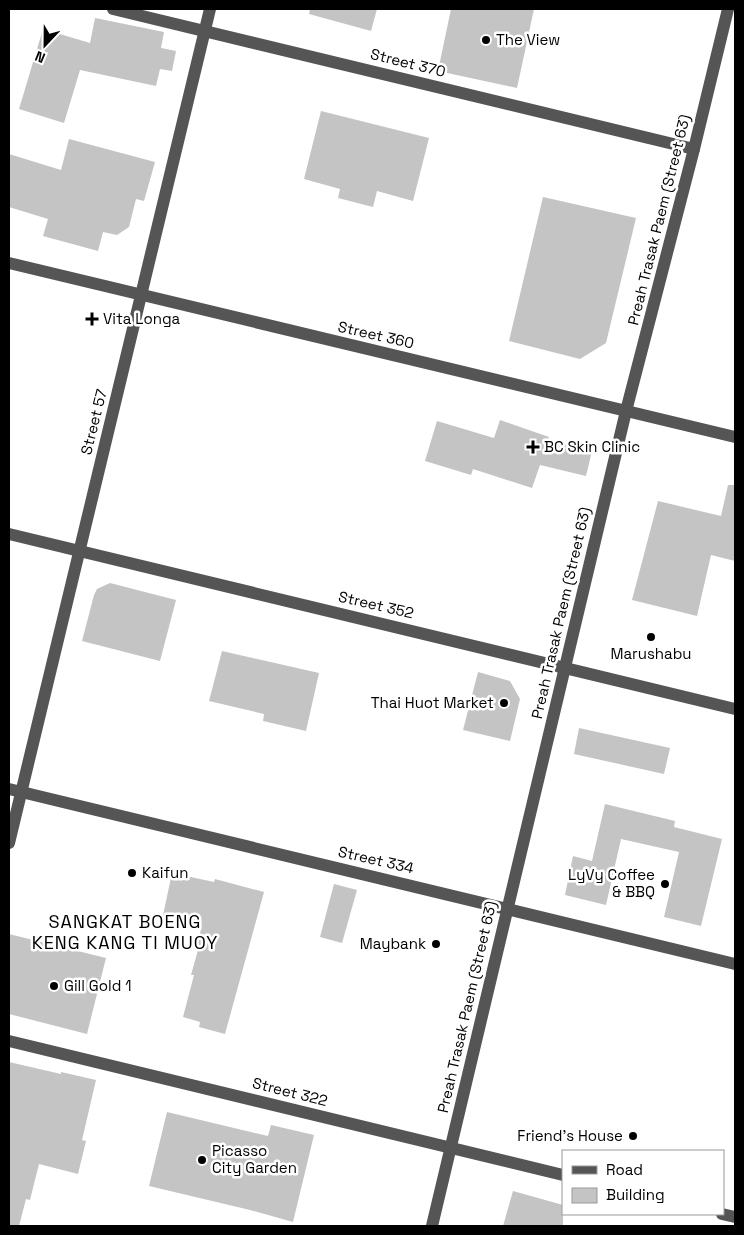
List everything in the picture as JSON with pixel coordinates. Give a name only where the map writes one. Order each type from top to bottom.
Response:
[{"type":"street","name":"Street 370","points":[[113,9],[694,149]]},
{"type":"street","name":"Street 57","points":[[9,843],[15,790],[79,551],[210,9]]},
{"type":"street","name":"Preah Trasak Paem (Street 63)","points":[[432,1226],[626,411],[728,9]]},
{"type":"street","name":"Street 360","points":[[9,263],[735,437]]},
{"type":"street","name":"Street 352","points":[[9,534],[735,709]]},
{"type":"street","name":"Street 334","points":[[15,790],[735,964]]},
{"type":"street","name":"Street 322","points":[[9,1041],[562,1175]]},
{"type":"building","points":[[310,9],[377,9],[371,31],[309,14]]},
{"type":"building","name":"The View","points":[[451,9],[534,9],[517,88],[438,71]]},
{"type":"building","points":[[95,18],[164,32],[161,48],[176,51],[172,71],[160,69],[156,86],[80,70],[64,123],[19,109],[43,29],[90,43]]},
{"type":"building","points":[[321,111],[429,138],[413,201],[377,191],[373,207],[338,198],[340,189],[304,179]]},
{"type":"building","points":[[69,139],[155,162],[144,201],[136,199],[129,227],[117,235],[103,232],[98,251],[43,236],[48,219],[9,207],[9,154],[61,170]]},
{"type":"building","points":[[543,197],[636,218],[606,343],[580,359],[509,341]]},
{"type":"building","points":[[500,420],[549,437],[548,440],[592,451],[586,476],[540,465],[532,488],[473,469],[471,475],[425,461],[437,421],[494,438]]},
{"type":"building","points":[[728,485],[735,485],[735,561],[711,555],[697,616],[632,600],[658,501],[721,516]]},
{"type":"building","points":[[110,583],[176,600],[160,661],[82,641],[94,595],[97,589]]},
{"type":"building","points":[[222,651],[319,673],[306,731],[263,721],[264,714],[209,701]]},
{"type":"building","points":[[478,672],[510,681],[520,699],[510,741],[463,730]]},
{"type":"building","points":[[579,728],[670,748],[664,774],[574,754]]},
{"type":"building","points":[[605,804],[675,821],[674,827],[722,839],[701,926],[664,917],[679,852],[621,839],[606,905],[565,895],[573,856],[592,861]]},
{"type":"building","points":[[172,873],[214,882],[215,879],[264,892],[225,1034],[199,1027],[200,1022],[183,1017],[194,975],[191,975],[198,950],[196,949],[201,929],[162,920]]},
{"type":"building","points":[[334,884],[357,890],[342,943],[320,937]]},
{"type":"building","name":"Gill Gold 1","points":[[9,934],[106,958],[87,1034],[9,1014]]},
{"type":"building","points":[[9,1062],[96,1080],[82,1140],[86,1141],[78,1174],[39,1164],[30,1200],[26,1199],[19,1226],[9,1226]]},
{"type":"building","points":[[167,1112],[268,1136],[271,1125],[314,1135],[293,1222],[149,1186]]},
{"type":"building","points":[[513,1191],[562,1205],[563,1226],[503,1226]]},
{"type":"place","name":"The View","points":[[486,40]]},
{"type":"place","name":"Vita Longa","points":[[92,319]]},
{"type":"place","name":"BC Skin Clinic","points":[[533,447]]},
{"type":"place","name":"Marushabu","points":[[651,637]]},
{"type":"place","name":"Thai Huot Market","points":[[504,703]]},
{"type":"place","name":"Kaifun","points":[[132,873]]},
{"type":"place","name":"LyVy Coffee & BBQ","points":[[665,884]]},
{"type":"place","name":"Maybank","points":[[436,944]]},
{"type":"place","name":"Gill Gold 1","points":[[54,986]]},
{"type":"place","name":"Friend's House","points":[[633,1136]]},
{"type":"place","name":"Picasso City Garden","points":[[202,1160]]},
{"type":"district","name":"SANGKAT BOENG KENG KANG TI MUOY","points":[[125,932]]}]
